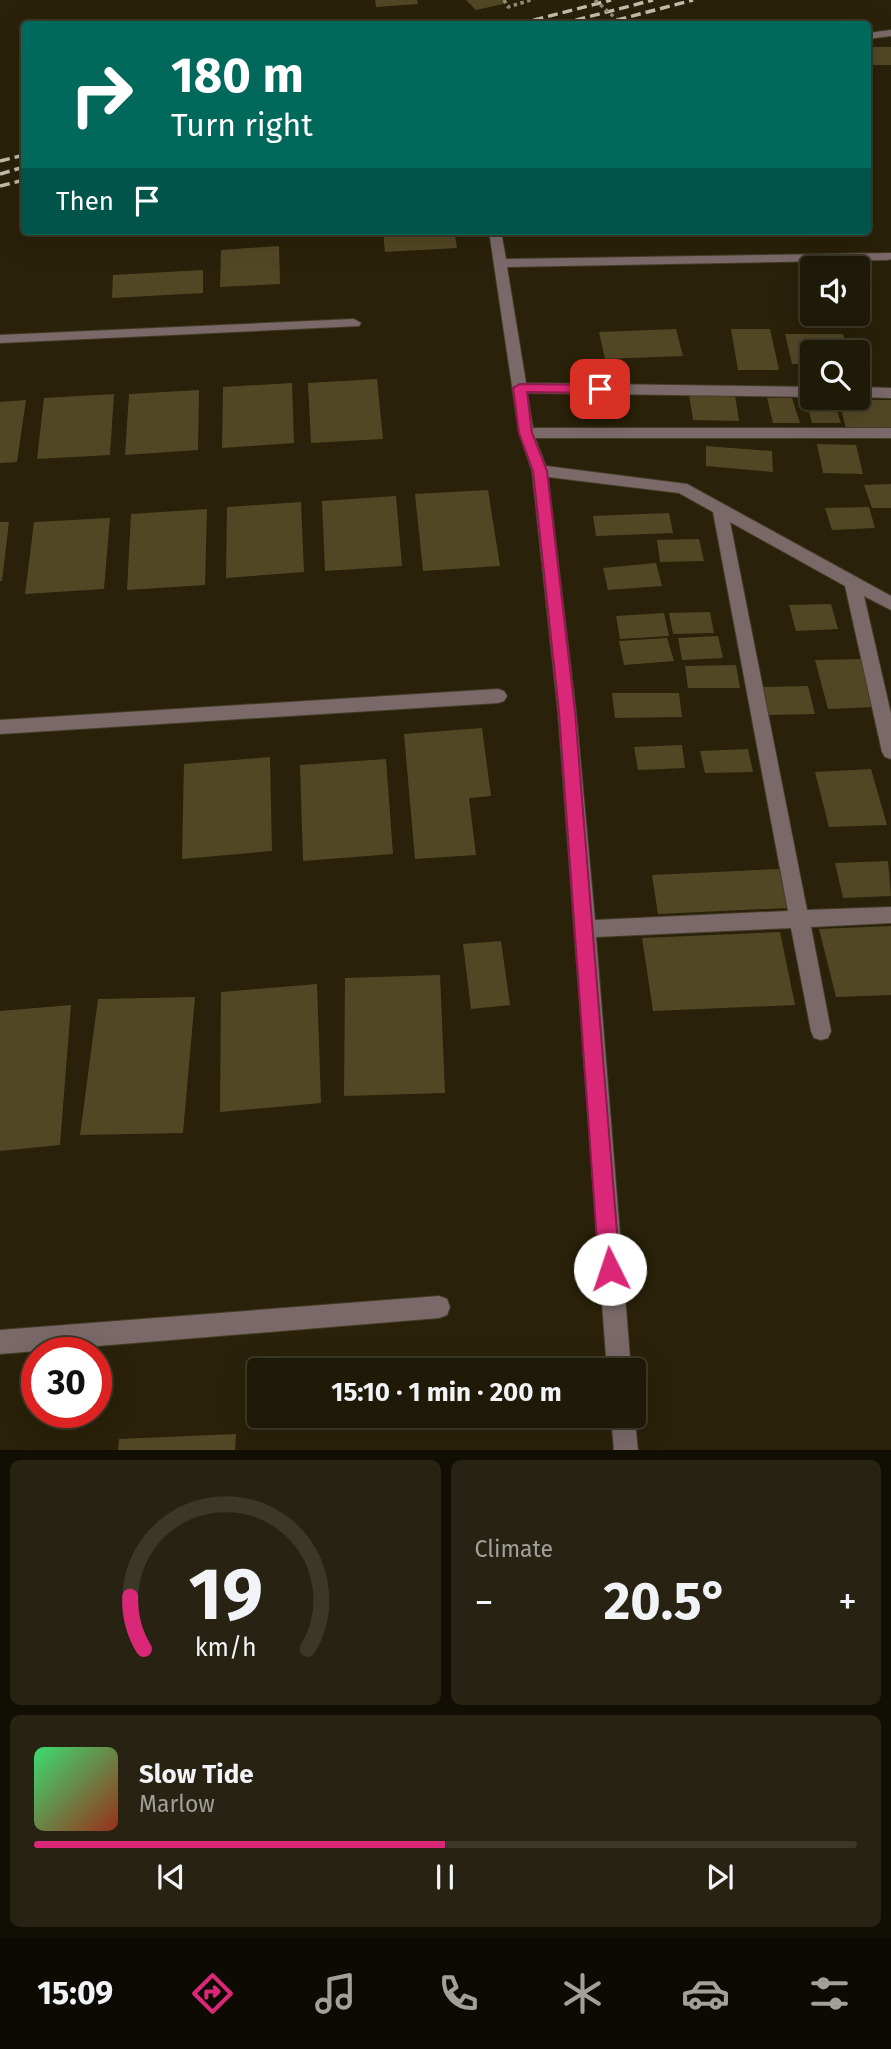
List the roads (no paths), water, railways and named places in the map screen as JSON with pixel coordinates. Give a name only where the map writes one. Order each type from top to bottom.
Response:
[{"type":"street","points":[[871,36],[891,33]]},
{"type":"street","points":[[496,235],[526,433],[540,471],[567,712],[618,1358]]},
{"type":"street","points":[[501,263],[888,256]]},
{"type":"street","points":[[0,339],[354,323]]},
{"type":"street","points":[[520,388],[800,392]]},
{"type":"street","points":[[870,392],[891,393]]},
{"type":"street","points":[[526,433],[891,433]]},
{"type":"street","points":[[540,471],[682,488],[891,604]]},
{"type":"street","points":[[720,510],[821,1031]]},
{"type":"street","points":[[852,580],[891,752]]},
{"type":"street","points":[[0,727],[498,696]]},
{"type":"street","points":[[586,929],[891,915]]},
{"type":"street","points":[[0,1342],[439,1307]]},
{"type":"street","points":[[624,1428],[626,1450]]},
{"type":"railway","points":[[530,21],[611,0]]},
{"type":"railway","points":[[572,21],[653,0]]},
{"type":"railway","points":[[613,21],[693,0]]},
{"type":"railway","points":[[0,161],[21,156]]},
{"type":"railway","points":[[0,174],[21,168]]},
{"type":"railway","points":[[0,186],[21,181]]}]
